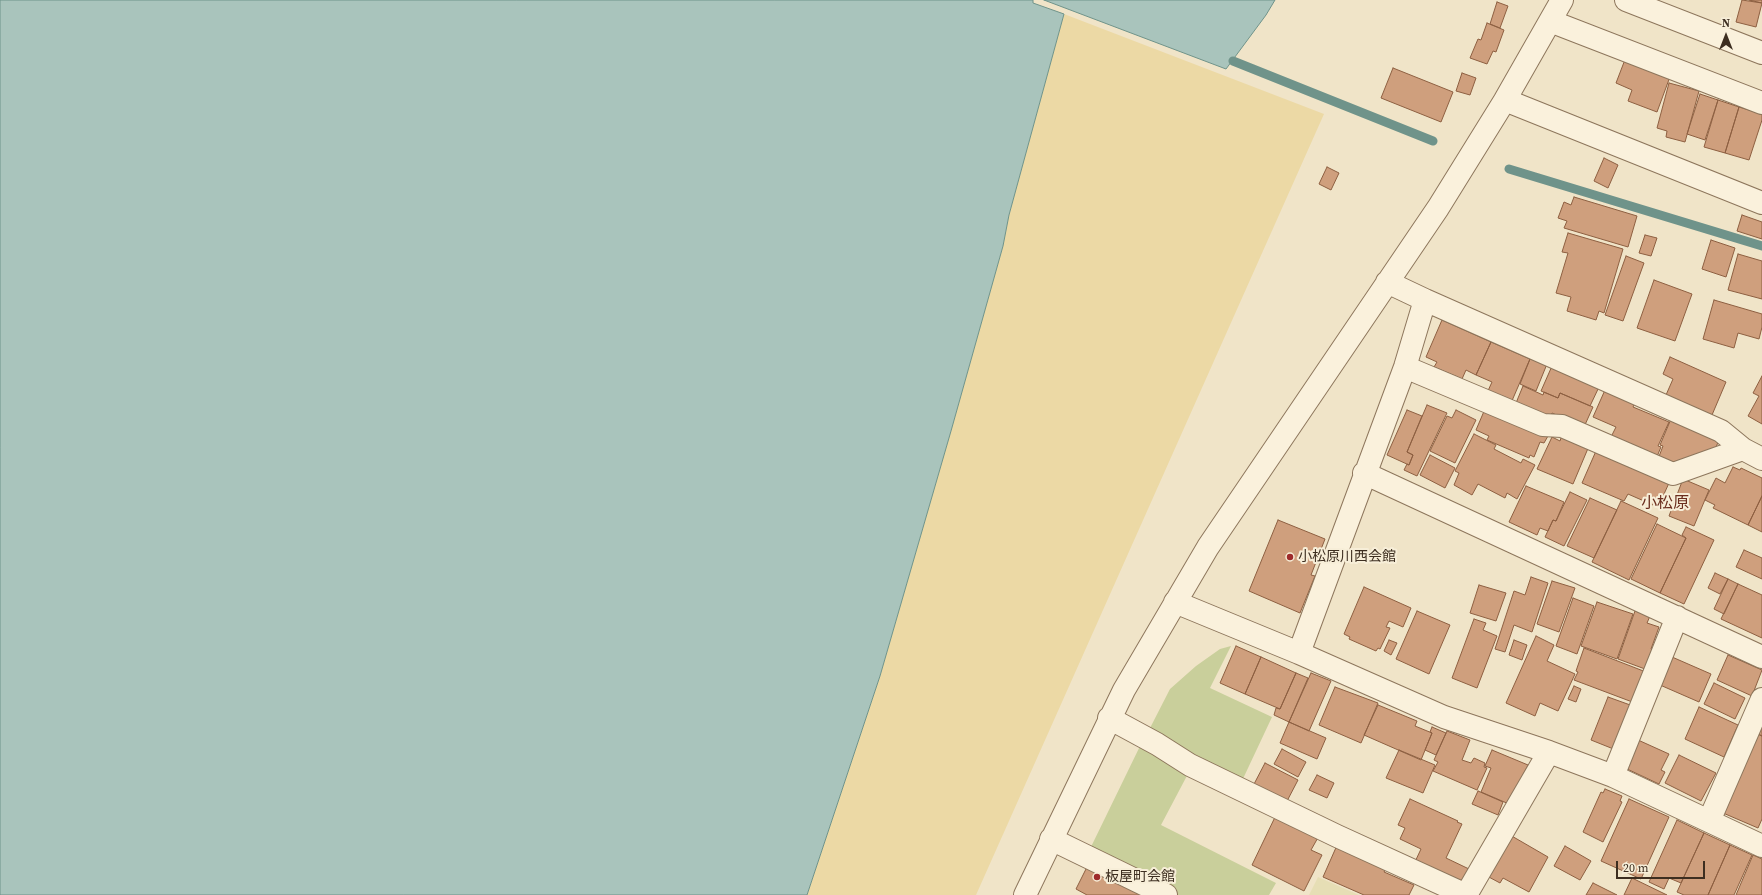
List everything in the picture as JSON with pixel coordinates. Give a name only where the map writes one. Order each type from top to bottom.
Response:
[{"type":"street","points":[[1025,895],[1109,718],[1175,602],[1235,505],[1438,208],[1505,100],[1562,0]]},
{"type":"street","points":[[1626,0],[1762,53]]},
{"type":"street","points":[[1550,21],[1762,103]]},
{"type":"street","points":[[1505,100],[1762,203]]},
{"type":"street","points":[[1387,282],[1721,431],[1742,449],[1762,459]]},
{"type":"street","points":[[1299,653],[1404,367],[1425,300]]},
{"type":"street","points":[[1404,367],[1543,425],[1562,426],[1673,474],[1742,449]]},
{"type":"street","points":[[1364,474],[1762,657]]},
{"type":"street","points":[[1175,602],[1299,653],[1444,717],[1549,752],[1613,776],[1762,846]]},
{"type":"street","points":[[1613,776],[1677,618]]},
{"type":"street","points":[[1709,822],[1762,699]]},
{"type":"street","points":[[1109,718],[1157,744],[1190,765],[1337,836],[1466,895],[1549,752]]},
{"type":"street","points":[[1051,839],[1166,895]]},
{"type":"shaded area","points":[[1318,877],[1359,895],[1309,895]]},
{"type":"green space","points":[[1231,646],[1210,688],[1272,717],[1241,783],[1149,730],[1170,689],[1196,666],[1220,649]]},
{"type":"green space","points":[[1142,742],[1190,770],[1161,825],[1276,883],[1269,895],[1176,895],[1089,851]]},
{"type":"sand","points":[[1064,14],[1324,114],[976,895],[807,895],[880,676],[1003,246],[1009,215]]},
{"type":"water","points":[[0,0],[1033,0],[1033,3],[1064,14],[1009,215],[1003,246],[880,676],[807,895],[0,895]]},
{"type":"water","points":[[1044,0],[1275,0],[1266,15],[1226,69]]},
{"type":"building","points":[[1742,0],[1762,3],[1756,27],[1736,22]]},
{"type":"building","points":[[1749,0],[1762,0],[1762,3]]},
{"type":"building","points":[[1497,2],[1508,6],[1500,28],[1490,24]]},
{"type":"building","points":[[1487,23],[1504,30],[1496,52],[1493,51],[1487,64],[1470,58],[1478,39],[1481,40]]},
{"type":"building","points":[[1626,57],[1671,74],[1657,112],[1628,101],[1632,90],[1616,83]]},
{"type":"building","points":[[1393,68],[1453,92],[1441,122],[1381,98]]},
{"type":"building","points":[[1462,73],[1476,78],[1470,95],[1456,91]]},
{"type":"building","points":[[1669,83],[1699,91],[1685,142],[1666,137],[1667,131],[1657,128]]},
{"type":"building","points":[[1700,94],[1718,100],[1705,140],[1687,134]]},
{"type":"building","points":[[1718,100],[1739,107],[1725,153],[1704,147]]},
{"type":"building","points":[[1739,107],[1762,114],[1762,120],[1749,160],[1725,153]]},
{"type":"building","points":[[1604,158],[1618,165],[1608,188],[1594,181]]},
{"type":"building","points":[[1327,167],[1339,173],[1331,190],[1319,184]]},
{"type":"building","points":[[1574,197],[1637,216],[1628,247],[1564,228],[1567,221],[1558,218],[1564,202],[1571,205]]},
{"type":"building","points":[[1742,215],[1762,222],[1762,239],[1737,231]]},
{"type":"building","points":[[1568,233],[1623,249],[1604,313],[1599,311],[1596,320],[1567,311],[1571,297],[1556,293],[1568,253],[1562,252]]},
{"type":"building","points":[[1645,235],[1657,238],[1651,256],[1639,253]]},
{"type":"building","points":[[1711,240],[1735,248],[1726,277],[1702,269]]},
{"type":"building","points":[[1738,254],[1762,261],[1762,299],[1728,290]]},
{"type":"building","points":[[1626,256],[1644,263],[1623,321],[1605,315]]},
{"type":"building","points":[[1654,280],[1692,294],[1675,341],[1637,328]]},
{"type":"building","points":[[1714,300],[1762,314],[1762,327],[1759,339],[1738,333],[1734,348],[1703,339]]},
{"type":"building","points":[[1442,320],[1491,342],[1476,375],[1466,370],[1462,379],[1434,367],[1437,362],[1426,357]]},
{"type":"building","points":[[1491,342],[1530,359],[1511,403],[1487,393],[1492,382],[1476,375]]},
{"type":"building","points":[[1530,356],[1547,364],[1536,391],[1520,384]]},
{"type":"building","points":[[1670,357],[1726,382],[1712,415],[1666,395],[1673,379],[1663,374]]},
{"type":"building","points":[[1552,366],[1599,387],[1590,406],[1560,393],[1558,398],[1541,391]]},
{"type":"building","points":[[1762,376],[1762,424],[1748,416],[1759,396],[1753,393]]},
{"type":"building","points":[[1523,386],[1543,395],[1544,392],[1558,398],[1560,393],[1593,407],[1584,427],[1552,413],[1550,417],[1516,403]]},
{"type":"building","points":[[1605,390],[1635,403],[1633,407],[1669,422],[1658,446],[1661,447],[1656,459],[1610,439],[1616,427],[1593,417]]},
{"type":"building","points":[[1427,405],[1447,413],[1417,476],[1404,470],[1407,464],[1409,465],[1413,455],[1407,452]]},
{"type":"building","points":[[1485,409],[1548,436],[1544,443],[1540,442],[1534,457],[1530,455],[1529,458],[1487,440],[1489,436],[1476,430]]},
{"type":"building","points":[[1407,410],[1422,416],[1407,452],[1413,455],[1409,465],[1387,455]]},
{"type":"building","points":[[1456,410],[1476,420],[1455,463],[1430,451],[1447,416],[1452,418]]},
{"type":"building","points":[[1671,419],[1719,440],[1714,452],[1674,467],[1658,459],[1663,446],[1660,445]]},
{"type":"building","points":[[1474,434],[1496,445],[1494,449],[1521,463],[1523,459],[1535,465],[1517,499],[1507,493],[1505,498],[1478,484],[1472,495],[1454,485],[1459,473],[1455,471]]},
{"type":"building","points":[[1562,435],[1589,446],[1573,484],[1537,469],[1552,437],[1560,441]]},
{"type":"building","points":[[1596,451],[1669,483],[1659,505],[1654,503],[1653,505],[1628,494],[1624,501],[1582,483]]},
{"type":"building","points":[[1430,455],[1455,468],[1445,488],[1420,475]]},
{"type":"building","points":[[1733,467],[1740,470],[1741,468],[1762,478],[1762,496],[1748,525],[1713,508],[1715,505],[1705,500],[1716,478],[1725,483]]},
{"type":"building","points":[[1683,479],[1709,490],[1694,526],[1669,516]]},
{"type":"building","points":[[1526,486],[1564,502],[1556,521],[1553,520],[1548,531],[1540,528],[1537,535],[1509,522]]},
{"type":"building","points":[[1570,492],[1587,500],[1564,546],[1545,537],[1553,520],[1556,521]]},
{"type":"building","points":[[1762,496],[1762,532],[1748,525]]},
{"type":"building","points":[[1590,498],[1617,510],[1594,558],[1567,546]]},
{"type":"building","points":[[1621,501],[1658,518],[1629,580],[1592,562]]},
{"type":"building","name":"小松原川西会館","points":[[1278,520],[1325,539],[1311,575],[1315,576],[1300,613],[1249,591]]},
{"type":"building","points":[[1657,524],[1686,538],[1660,593],[1631,579]]},
{"type":"building","points":[[1686,527],[1714,540],[1684,604],[1660,593],[1686,538],[1682,535]]},
{"type":"building","points":[[1744,550],[1762,558],[1762,579],[1736,567]]},
{"type":"building","points":[[1715,573],[1728,579],[1720,594],[1708,588]]},
{"type":"building","points":[[1531,577],[1548,583],[1532,632],[1514,625],[1505,652],[1495,649],[1514,591],[1525,595]]},
{"type":"building","points":[[1728,579],[1738,584],[1724,614],[1714,609]]},
{"type":"building","points":[[1552,581],[1575,588],[1559,632],[1537,624]]},
{"type":"building","points":[[1738,584],[1762,595],[1762,638],[1721,619]]},
{"type":"building","points":[[1479,585],[1506,593],[1496,621],[1470,613]]},
{"type":"building","points":[[1364,587],[1411,608],[1403,627],[1389,621],[1386,627],[1390,628],[1380,649],[1378,648],[1376,651],[1349,639],[1350,637],[1344,634]]},
{"type":"building","points":[[1573,598],[1594,606],[1577,654],[1556,646]]},
{"type":"building","points":[[1597,602],[1633,614],[1617,659],[1581,646]]},
{"type":"building","points":[[1417,611],[1450,625],[1429,674],[1396,659]]},
{"type":"building","points":[[1635,611],[1650,616],[1647,623],[1659,627],[1651,649],[1655,650],[1645,669],[1618,659]]},
{"type":"building","points":[[1474,619],[1486,623],[1483,630],[1497,636],[1477,688],[1452,678]]},
{"type":"building","points":[[1536,636],[1554,645],[1547,661],[1575,674],[1558,711],[1540,703],[1535,716],[1506,703]]},
{"type":"building","points":[[1389,640],[1397,643],[1391,655],[1384,651]]},
{"type":"building","points":[[1514,640],[1527,645],[1522,660],[1509,655]]},
{"type":"building","points":[[1236,646],[1261,657],[1245,694],[1220,683]]},
{"type":"building","points":[[1584,648],[1646,672],[1635,703],[1574,680],[1578,672],[1576,671]]},
{"type":"building","points":[[1728,655],[1762,670],[1752,696],[1717,680]]},
{"type":"building","points":[[1261,657],[1296,673],[1280,709],[1245,694]]},
{"type":"building","points":[[1672,657],[1711,674],[1699,702],[1660,685]]},
{"type":"building","points":[[1296,673],[1308,678],[1289,722],[1274,715],[1276,708],[1280,709]]},
{"type":"building","points":[[1311,673],[1331,681],[1309,731],[1289,722]]},
{"type":"building","points":[[1714,683],[1745,698],[1735,719],[1704,704]]},
{"type":"building","points":[[1574,686],[1581,689],[1576,702],[1568,699]]},
{"type":"building","points":[[1335,687],[1378,703],[1361,743],[1319,725]]},
{"type":"building","points":[[1608,697],[1633,706],[1616,750],[1591,740]]},
{"type":"building","points":[[1378,705],[1417,721],[1415,726],[1432,733],[1421,760],[1364,735]]},
{"type":"building","points":[[1699,707],[1738,725],[1724,757],[1685,739]]},
{"type":"building","points":[[1289,722],[1326,738],[1317,759],[1280,743]]},
{"type":"building","points":[[1762,726],[1762,736],[1758,734]]},
{"type":"building","points":[[1432,727],[1446,733],[1436,755],[1425,750],[1432,733],[1430,732]]},
{"type":"building","points":[[1447,731],[1470,740],[1462,760],[1471,763],[1474,758],[1485,763],[1484,767],[1487,768],[1477,790],[1433,771],[1438,762],[1434,760]]},
{"type":"building","points":[[1758,734],[1762,736],[1762,819],[1758,828],[1723,813]]},
{"type":"building","points":[[1638,740],[1669,754],[1661,770],[1665,772],[1659,784],[1625,768]]},
{"type":"building","points":[[1282,749],[1306,762],[1298,777],[1274,764]]},
{"type":"building","points":[[1399,750],[1435,765],[1423,793],[1386,778]]},
{"type":"building","points":[[1492,750],[1528,765],[1509,804],[1481,792],[1491,768],[1485,766]]},
{"type":"building","points":[[1679,755],[1716,773],[1701,801],[1665,783]]},
{"type":"building","points":[[1265,763],[1298,780],[1286,803],[1253,786]]},
{"type":"building","points":[[1317,775],[1334,783],[1327,798],[1309,790]]},
{"type":"building","points":[[1605,789],[1622,796],[1620,801],[1622,802],[1603,842],[1583,832],[1601,792],[1603,793]]},
{"type":"building","points":[[1478,791],[1503,802],[1498,815],[1472,804]]},
{"type":"building","points":[[1410,799],[1462,824],[1446,858],[1469,869],[1462,885],[1414,864],[1421,849],[1400,839],[1405,828],[1398,825]]},
{"type":"building","points":[[1629,799],[1669,817],[1641,879],[1601,861]]},
{"type":"building","points":[[1277,813],[1320,834],[1311,850],[1322,855],[1304,891],[1252,865]]},
{"type":"building","points":[[1677,820],[1704,833],[1681,883],[1669,878],[1664,889],[1649,882]]},
{"type":"building","points":[[1704,833],[1730,845],[1708,895],[1684,895],[1677,892]]},
{"type":"building","points":[[1510,835],[1548,857],[1529,892],[1503,878],[1500,883],[1487,876]]},
{"type":"building","points":[[1338,843],[1388,865],[1384,872],[1414,885],[1409,895],[1364,895],[1323,877]]},
{"type":"building","points":[[1730,845],[1752,855],[1734,895],[1708,895]]},
{"type":"building","points":[[1565,846],[1591,861],[1580,880],[1554,866]]},
{"type":"building","points":[[1753,855],[1762,859],[1762,895],[1736,895]]},
{"type":"building","name":"板屋町会館","points":[[1088,865],[1149,895],[1087,895],[1076,889]]},
{"type":"building","points":[[1632,878],[1667,895],[1624,895]]},
{"type":"building","points":[[1593,883],[1617,895],[1586,895]]},
{"type":"waterway","points":[[1233,61],[1433,141]]},
{"type":"waterway","points":[[1509,169],[1762,246]]},
{"type":"place","name":"小松原川西会館","points":[[1290,557]]},
{"type":"place","name":"板屋町会館","points":[[1097,877]]},
{"type":"district","name":"小松原","points":[[1665,504]]}]
